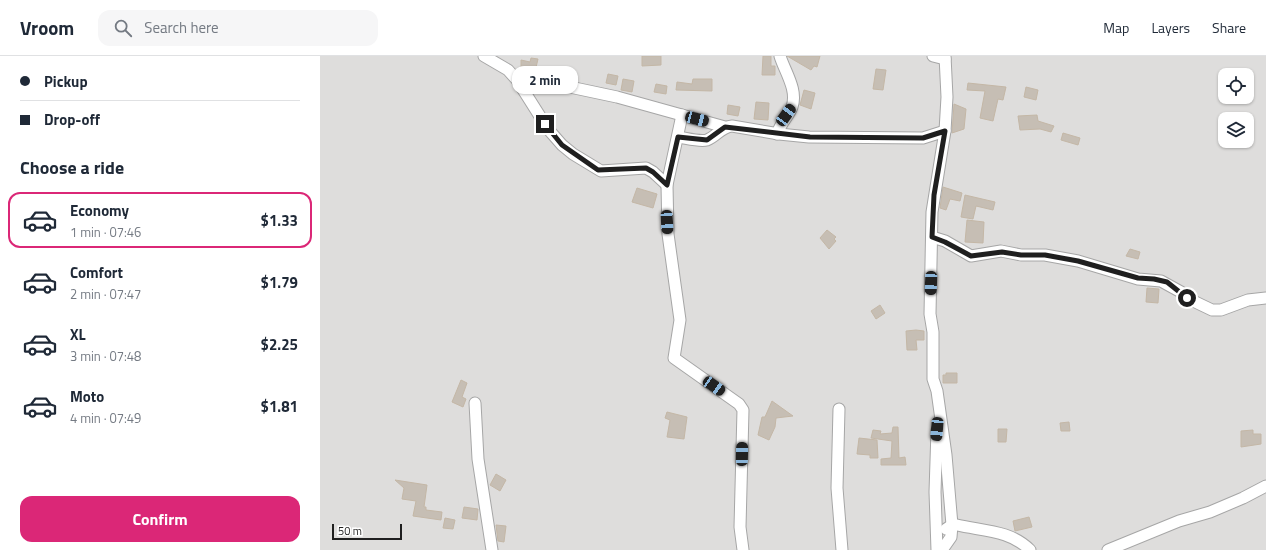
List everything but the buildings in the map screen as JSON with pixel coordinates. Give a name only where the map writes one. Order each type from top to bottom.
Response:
[{"type":"street","points":[[484,56],[508,70],[518,80],[548,130],[573,154],[601,171],[646,168],[653,172],[667,185]]},
{"type":"street","points":[[777,134],[781,123],[792,108],[794,93],[780,56]]},
{"type":"street","points":[[933,56],[945,57],[947,97],[945,131],[934,195],[930,314],[933,379],[937,391],[939,415],[946,455],[952,525],[951,537],[942,550]]},
{"type":"street","points":[[551,83],[617,97],[725,127],[777,134],[810,137],[923,138],[945,131]]},
{"type":"street","points":[[682,115],[667,185],[668,234],[680,320],[674,358],[739,404],[743,410],[740,527],[743,550]]},
{"type":"street","points":[[678,137],[707,140],[725,127]]},
{"type":"street","points":[[932,237],[971,256],[1002,252],[1021,255],[1045,255],[1078,261],[1138,278],[1161,281],[1181,292],[1187,298],[1212,310],[1221,310],[1248,300],[1266,298]]},
{"type":"street","points":[[475,403],[478,459],[492,550]]},
{"type":"street","points":[[839,409],[837,488],[842,550]]},
{"type":"street","points":[[938,550],[935,456],[939,415]]},
{"type":"street","points":[[1108,550],[1179,521],[1210,512],[1266,486]]},
{"type":"street","points":[[937,534],[952,525],[1006,534],[1017,538],[1030,550]]},
{"type":"shaded area","points":[[320,56],[1266,56],[1266,550],[320,550]]},
{"type":"route","points":[[545,124],[548,130],[562,145],[598,170],[605,171],[646,168],[653,172],[667,185],[668,174],[678,137],[707,140],[725,127],[732,126],[779,134],[810,137],[844,136],[875,138],[923,138],[945,131],[934,195],[932,237],[941,240],[971,256],[996,252],[1010,252],[1021,255],[1038,254],[1078,261],[1138,278],[1167,282],[1187,298]]}]
